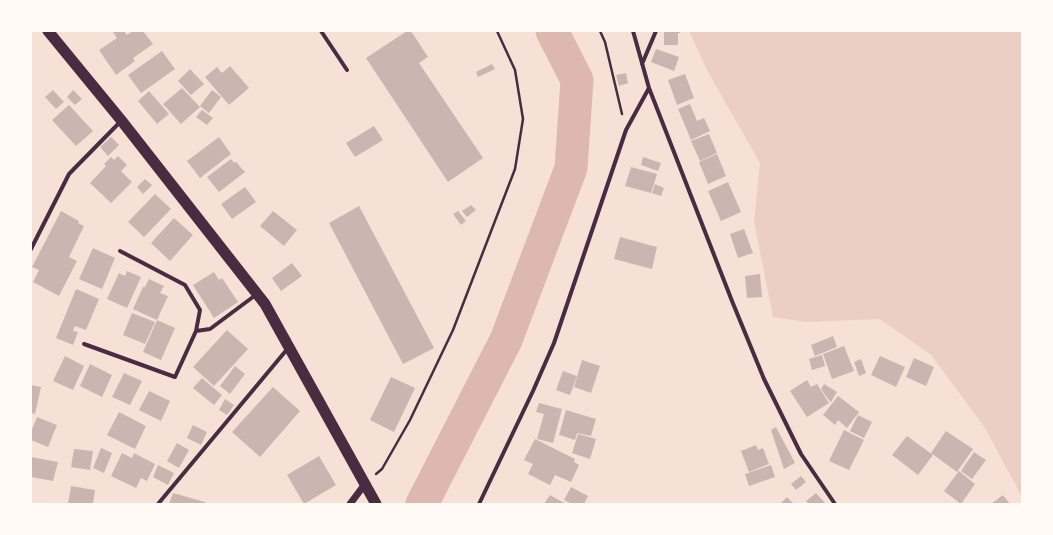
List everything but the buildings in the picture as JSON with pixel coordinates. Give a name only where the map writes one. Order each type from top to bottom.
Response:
[{"type":"highway","points":[[48,31],[121,120],[265,304],[375,501]]},
{"type":"street","points":[[321,31],[347,70]]},
{"type":"street","points":[[632,31],[649,88],[764,379],[801,454],[835,504]]},
{"type":"street","points":[[642,64],[656,31]]},
{"type":"street","points":[[479,504],[533,391],[554,343],[626,130],[649,88]]},
{"type":"street","points":[[31,249],[69,174],[121,120]]},
{"type":"street","points":[[84,344],[175,377],[196,331],[200,310],[185,285],[120,251]]},
{"type":"street","points":[[196,331],[210,329],[257,294]]},
{"type":"street","points":[[158,504],[289,347]]},
{"type":"street","points":[[350,504],[365,484]]},
{"type":"path","points":[[365,484],[382,469],[413,413],[453,330],[515,168],[523,119],[515,70],[496,31]]},
{"type":"path","points":[[600,31],[605,42],[626,130]]},
{"type":"shaded area","points":[[689,31],[1022,31],[1022,497],[985,428],[931,355],[880,319],[806,322],[773,317],[754,222],[760,163],[708,72]]},
{"type":"waterway","points":[[422,504],[506,340],[571,168],[577,80],[552,31]]}]
